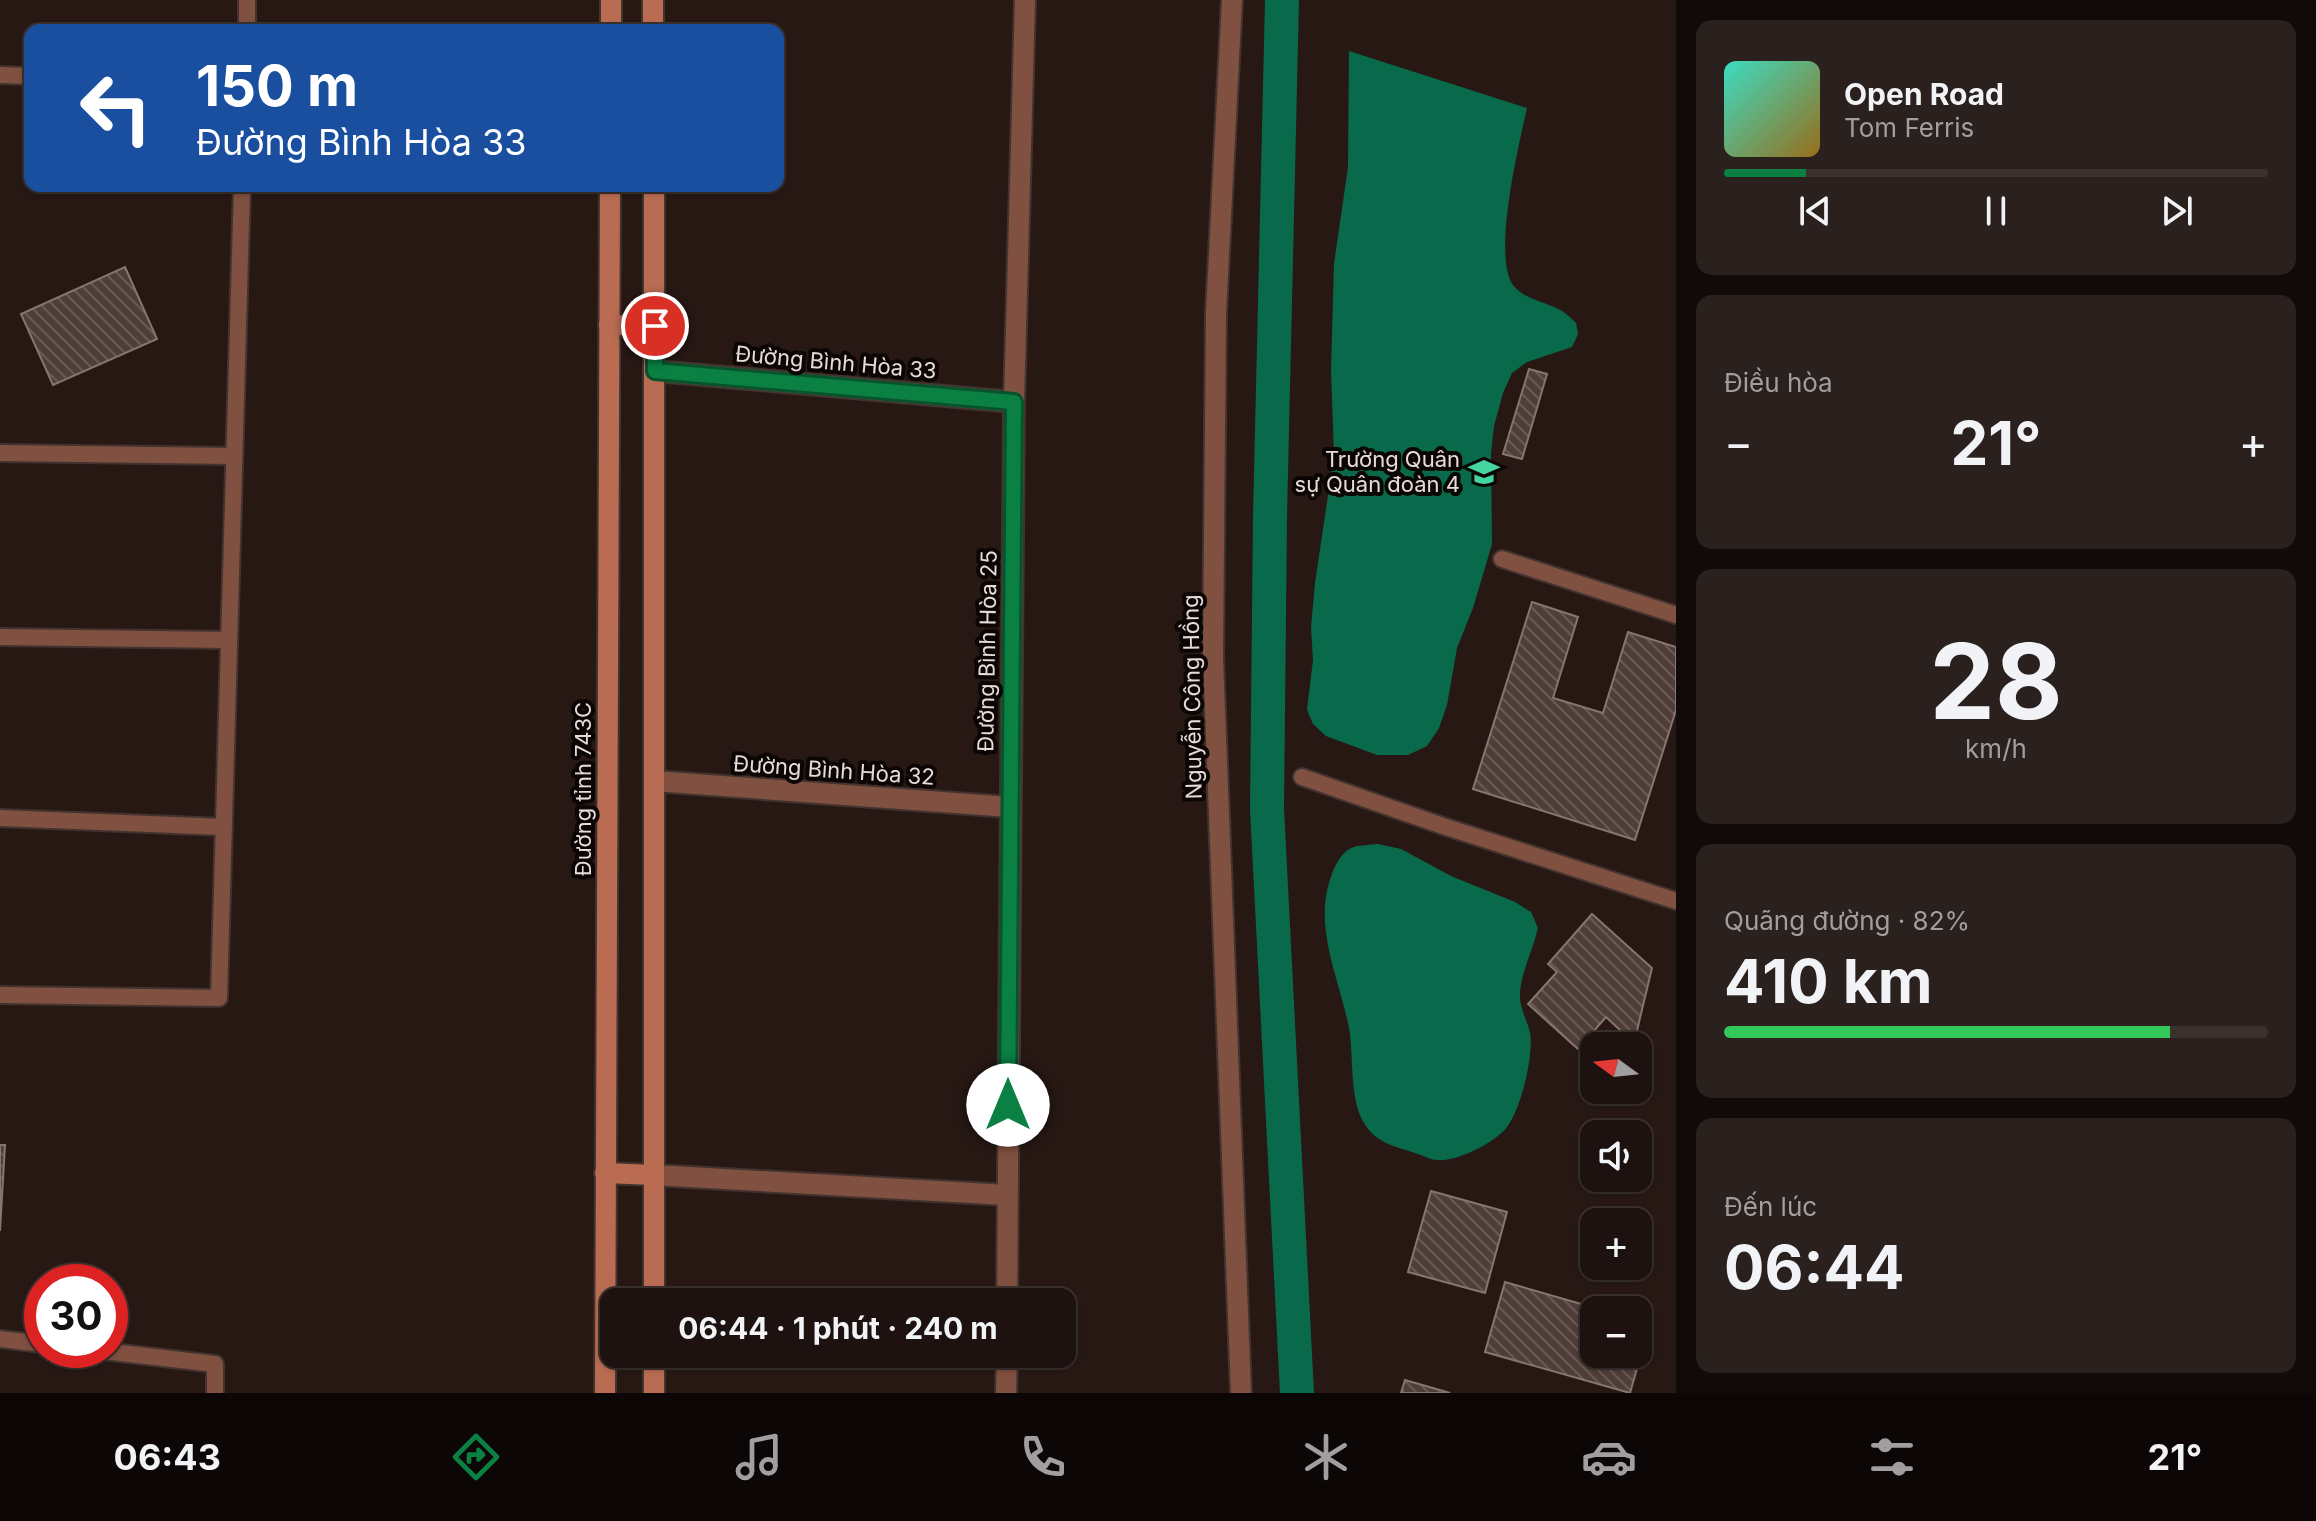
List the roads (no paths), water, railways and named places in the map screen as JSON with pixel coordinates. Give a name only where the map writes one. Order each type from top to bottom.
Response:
[{"type":"main road","points":[[611,0],[611,24]]},
{"type":"main road","points":[[653,0],[653,24]]},
{"type":"main road","name":"Đường tỉnh 743C","points":[[605,1393],[610,192]]},
{"type":"main road","points":[[654,192],[654,1288]]},
{"type":"main road","points":[[609,325],[655,326]]},
{"type":"main road","points":[[605,1173],[654,1175]]},
{"type":"main road","points":[[654,1368],[654,1393]]},
{"type":"street","name":"Đường Bình Hòa 25","points":[[1007,1288],[1014,402],[1025,0]]},
{"type":"street","name":"Nguyễn Công Hồng","points":[[1232,0],[1216,313],[1213,658],[1241,1393]]},
{"type":"street","name":"Đường Bình Hòa 33","points":[[655,371],[1014,402]]},
{"type":"street","name":"Đường Bình Hòa 32","points":[[654,781],[1010,807]]},
{"type":"street","points":[[654,1175],[1007,1195]]},
{"type":"street","points":[[1006,1393],[1007,1368]]},
{"type":"lane","points":[[247,0],[247,24]]},
{"type":"lane","points":[[0,75],[24,76]]},
{"type":"lane","points":[[0,995],[219,998],[242,192]]},
{"type":"lane","points":[[0,453],[234,456]]},
{"type":"lane","points":[[1502,559],[1676,615]]},
{"type":"lane","points":[[0,637],[229,640]]},
{"type":"lane","points":[[1302,777],[1457,831],[1676,901]]},
{"type":"lane","points":[[0,818],[224,827]]},
{"type":"lane","points":[[0,1339],[24,1342]]},
{"type":"lane","points":[[128,1354],[215,1364],[215,1393]]},
{"type":"waterway","points":[[1282,0],[1270,517],[1267,809],[1297,1393]]},
{"type":"place","name":"Trường Quân sự Quân đoàn 4","points":[[1484,472]]}]
